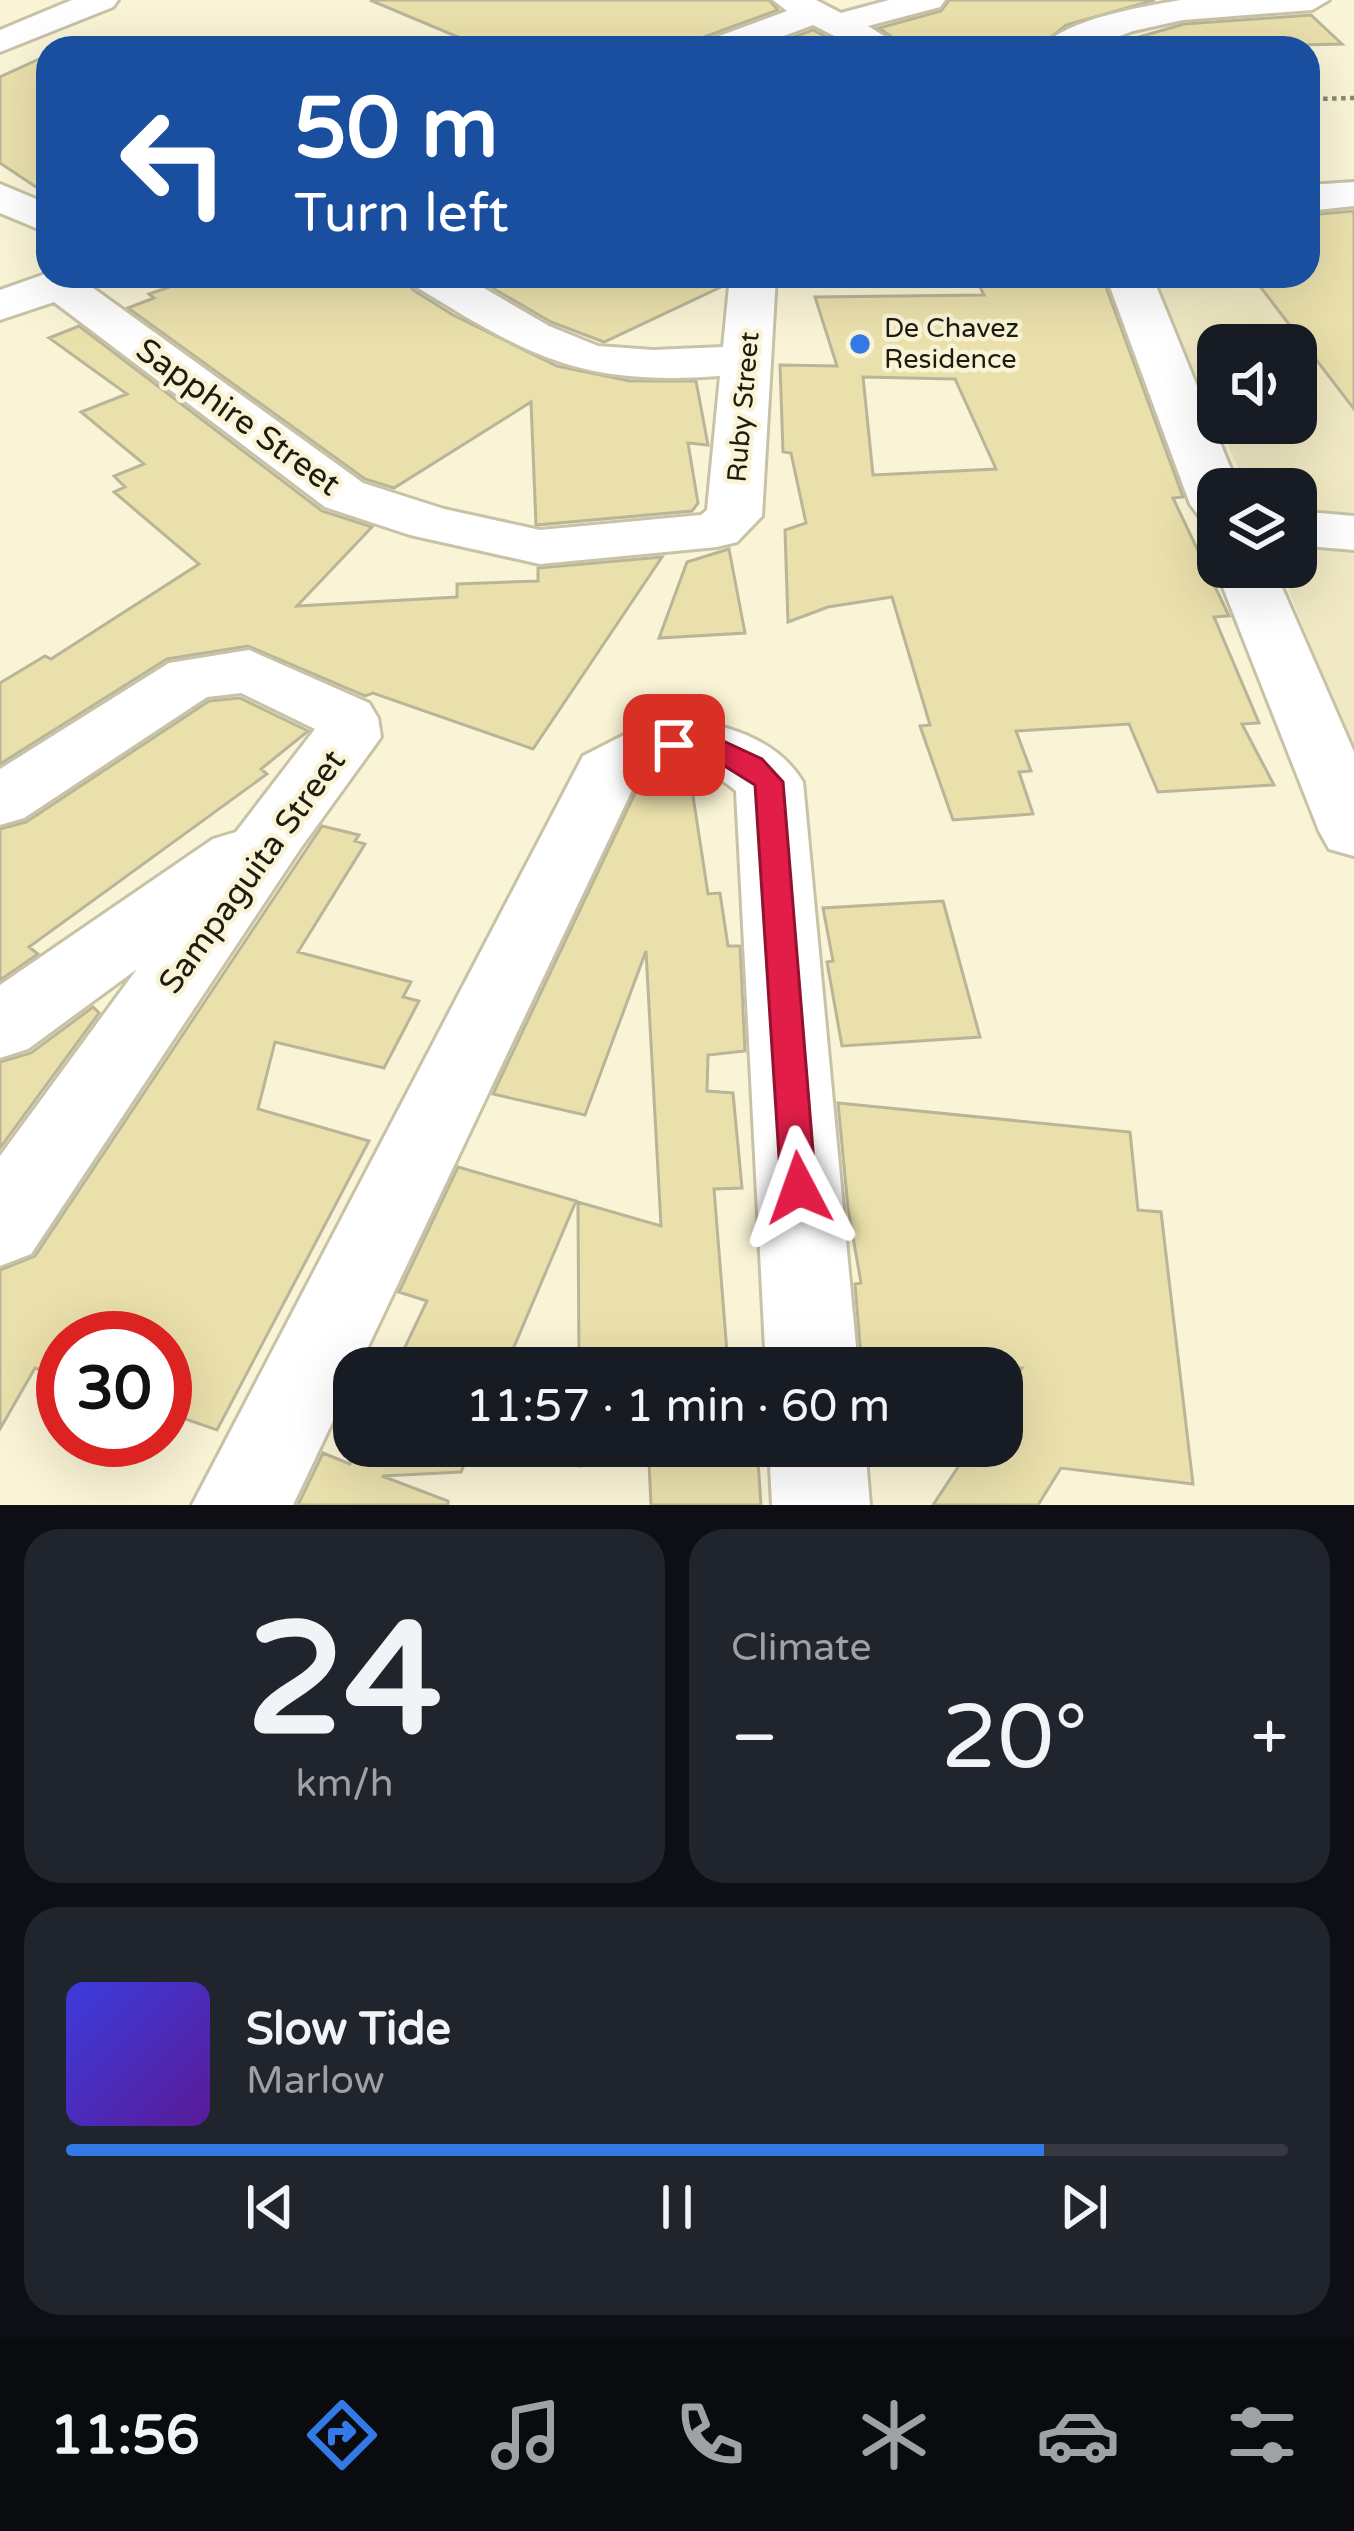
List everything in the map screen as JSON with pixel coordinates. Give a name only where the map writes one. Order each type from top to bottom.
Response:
[{"type":"street","points":[[0,42],[101,0]]},
{"type":"street","points":[[750,36],[812,13],[928,0]]},
{"type":"street","points":[[1091,36],[1143,16],[1184,8],[1316,6]]},
{"type":"street","points":[[812,13],[860,36]]},
{"type":"street","points":[[1320,197],[1354,194]]},
{"type":"street","points":[[0,197],[36,214]]},
{"type":"street","points":[[0,306],[49,288]]},
{"type":"street","name":"Sapphire Street","points":[[81,288],[344,495],[430,524],[540,547],[717,530]]},
{"type":"street","points":[[451,288],[529,334],[595,360],[635,364],[746,360]]},
{"type":"street","name":"Ruby Street","points":[[717,530],[734,516],[752,288]]},
{"type":"street","points":[[1134,288],[1204,468]]},
{"type":"street","points":[[1317,530],[1354,533]]},
{"type":"street","points":[[1253,588],[1354,831]]},
{"type":"street","name":"Sampaguita Street","points":[[0,801],[191,678],[221,671],[249,671],[346,718],[350,727],[348,737],[275,831],[0,1226]]},
{"type":"street","points":[[241,1505],[607,772],[641,748],[706,742],[752,766],[769,782],[810,1347]]},
{"type":"street","points":[[0,1026],[275,831]]},
{"type":"street","points":[[818,1467],[821,1505]]},
{"type":"path","points":[[1320,99],[1354,98]]},
{"type":"shaded area","points":[[1354,240],[1354,762],[1288,588],[1317,588],[1317,468],[1238,468],[1228,444],[1317,444],[1317,324],[1197,324],[1197,376],[1157,288],[1320,288],[1320,267]]},
{"type":"building","points":[[370,0],[769,0],[778,10],[707,36],[456,36]]},
{"type":"building","points":[[949,0],[1155,0],[1066,25],[1053,36],[890,36],[879,28],[941,11]]},
{"type":"building","points":[[1311,15],[1342,44],[1320,45],[1320,36],[1142,36],[1184,24]]},
{"type":"building","points":[[36,60],[36,187],[0,163],[0,77]]},
{"type":"building","points":[[1354,211],[1354,409],[1317,361],[1317,324],[1289,324],[1261,288],[1320,288],[1320,214]]},
{"type":"building","points":[[166,288],[412,288],[453,315],[557,366],[630,381],[696,381],[708,445],[688,443],[698,503],[692,511],[536,525],[531,402],[394,488],[365,479],[128,308],[154,298],[149,294]]},
{"type":"building","points":[[493,288],[719,288],[604,342],[551,322]]},
{"type":"building","points":[[980,288],[1106,288],[1183,497],[1173,498],[1197,549],[1197,588],[1216,588],[1229,616],[1214,617],[1259,723],[1242,724],[1274,785],[1158,792],[1129,724],[1016,731],[1031,771],[1019,772],[1033,814],[953,820],[920,726],[930,725],[892,597],[828,607],[788,622],[785,530],[806,523],[791,453],[783,452],[780,365],[837,366],[815,297],[984,295]],"holes":[[[863,377],[955,379],[996,469],[873,475]]]},
{"type":"building","points":[[79,326],[322,511],[372,527],[297,606],[457,597],[457,584],[538,581],[538,568],[662,557],[533,749],[373,693],[365,696],[248,646],[167,659],[0,764],[0,683],[45,656],[51,659],[199,564],[114,492],[125,487],[114,476],[144,464],[81,412],[127,394],[49,338]]},
{"type":"building","points":[[729,549],[745,633],[659,638],[687,562]]},
{"type":"building","points":[[240,698],[308,731],[261,769],[267,774],[29,947],[38,954],[0,980],[0,829],[26,822],[209,701]]},
{"type":"building","points":[[691,783],[708,894],[720,893],[728,946],[740,946],[745,1051],[708,1055],[707,1091],[733,1093],[742,1188],[714,1189],[727,1347],[579,1347],[578,1202],[661,1226],[646,951],[585,1115],[493,1094],[636,791]]},
{"type":"building","points":[[322,826],[359,835],[355,841],[365,844],[298,952],[411,982],[403,997],[419,1001],[384,1068],[275,1042],[258,1109],[369,1141],[217,1430],[192,1421],[192,1311],[36,1311],[36,1368],[0,1429],[0,1270],[35,1256]]},
{"type":"building","points":[[943,901],[980,1037],[842,1046],[823,908]]},
{"type":"building","points":[[93,1007],[99,1013],[0,1148],[0,1062],[31,1053]]},
{"type":"building","points":[[838,1103],[1130,1132],[1138,1210],[1161,1212],[1193,1484],[1061,1468],[1038,1505],[933,1505],[958,1467],[1023,1467],[1023,1347],[860,1347],[855,1284],[861,1283]]},
{"type":"building","points":[[458,1167],[576,1201],[514,1347],[405,1347],[427,1301],[399,1292]]},
{"type":"building","points":[[323,1453],[333,1457],[333,1467],[463,1467],[461,1472],[382,1476],[448,1501],[448,1505],[298,1505]]},
{"type":"building","points":[[649,1467],[758,1467],[761,1505],[651,1505]]},
{"type":"place","name":"De Chavez Residence","points":[[860,344]]},
{"type":"route","points":[[674,745],[706,742],[752,766],[769,782],[799,1188]]}]
